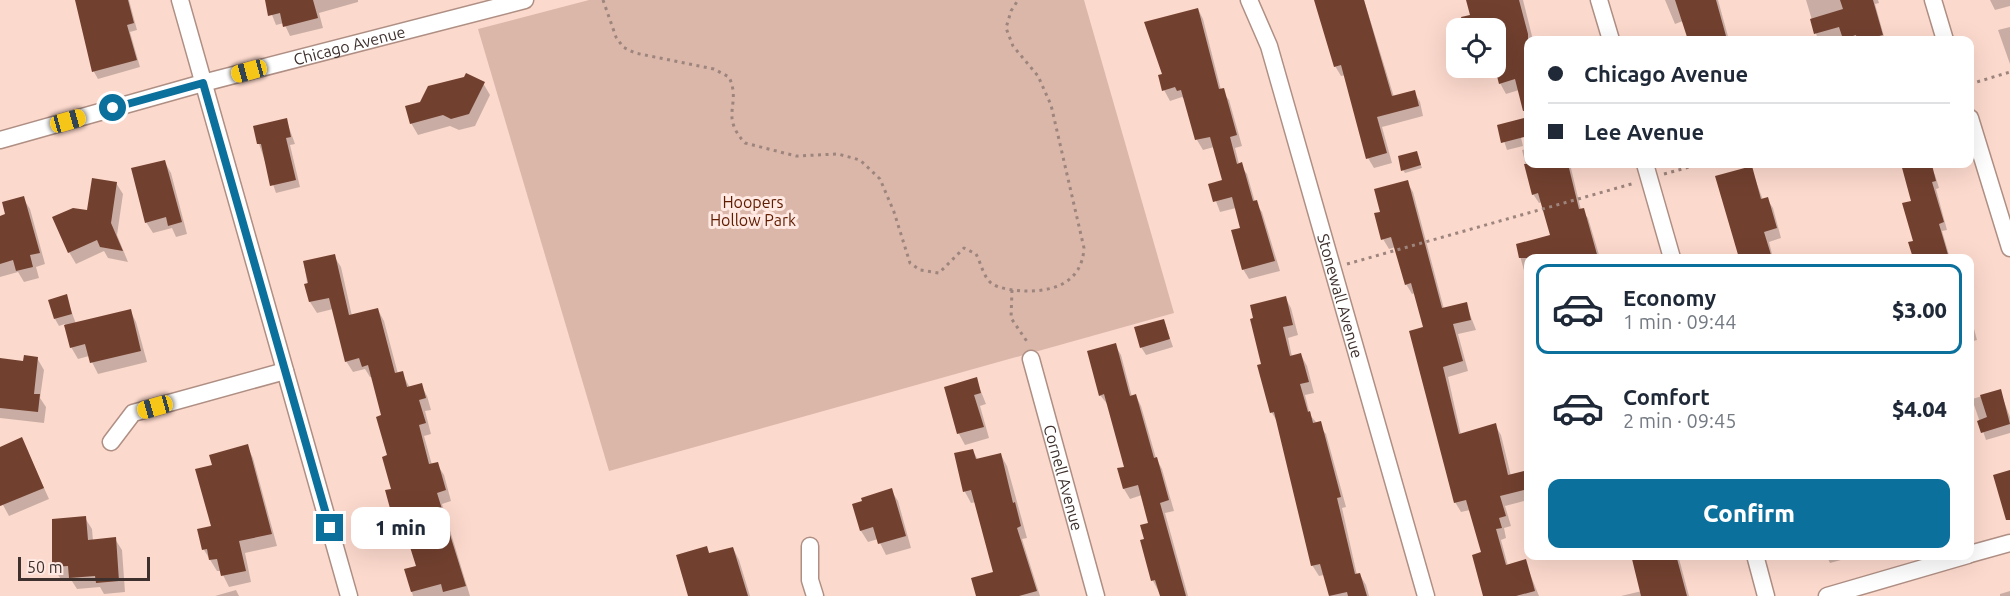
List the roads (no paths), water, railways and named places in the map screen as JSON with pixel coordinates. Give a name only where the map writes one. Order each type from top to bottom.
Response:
[{"type":"street","points":[[180,0],[349,596]]},
{"type":"street","name":"Chicago Avenue","points":[[0,140],[203,83],[525,0]]},
{"type":"street","name":"Stonewall Avenue","points":[[1249,0],[1269,46],[1426,596]]},
{"type":"street","points":[[1599,0],[1610,36]]},
{"type":"street","points":[[1933,0],[1944,36]]},
{"type":"street","points":[[1974,131],[2010,248]]},
{"type":"street","points":[[1647,171],[1671,254]]},
{"type":"street","name":"Cornell Avenue","points":[[1031,359],[1096,596]]},
{"type":"street","points":[[111,442],[133,413],[285,371]]},
{"type":"street","points":[[1974,554],[2010,543]]},
{"type":"street","points":[[810,546],[810,580],[815,596]]},
{"type":"street","points":[[1756,560],[1766,596]]},
{"type":"street","points":[[1827,596],[1952,560]]},
{"type":"park label","name":"Hoopers Hollow Park","points":[[753,211]]}]
